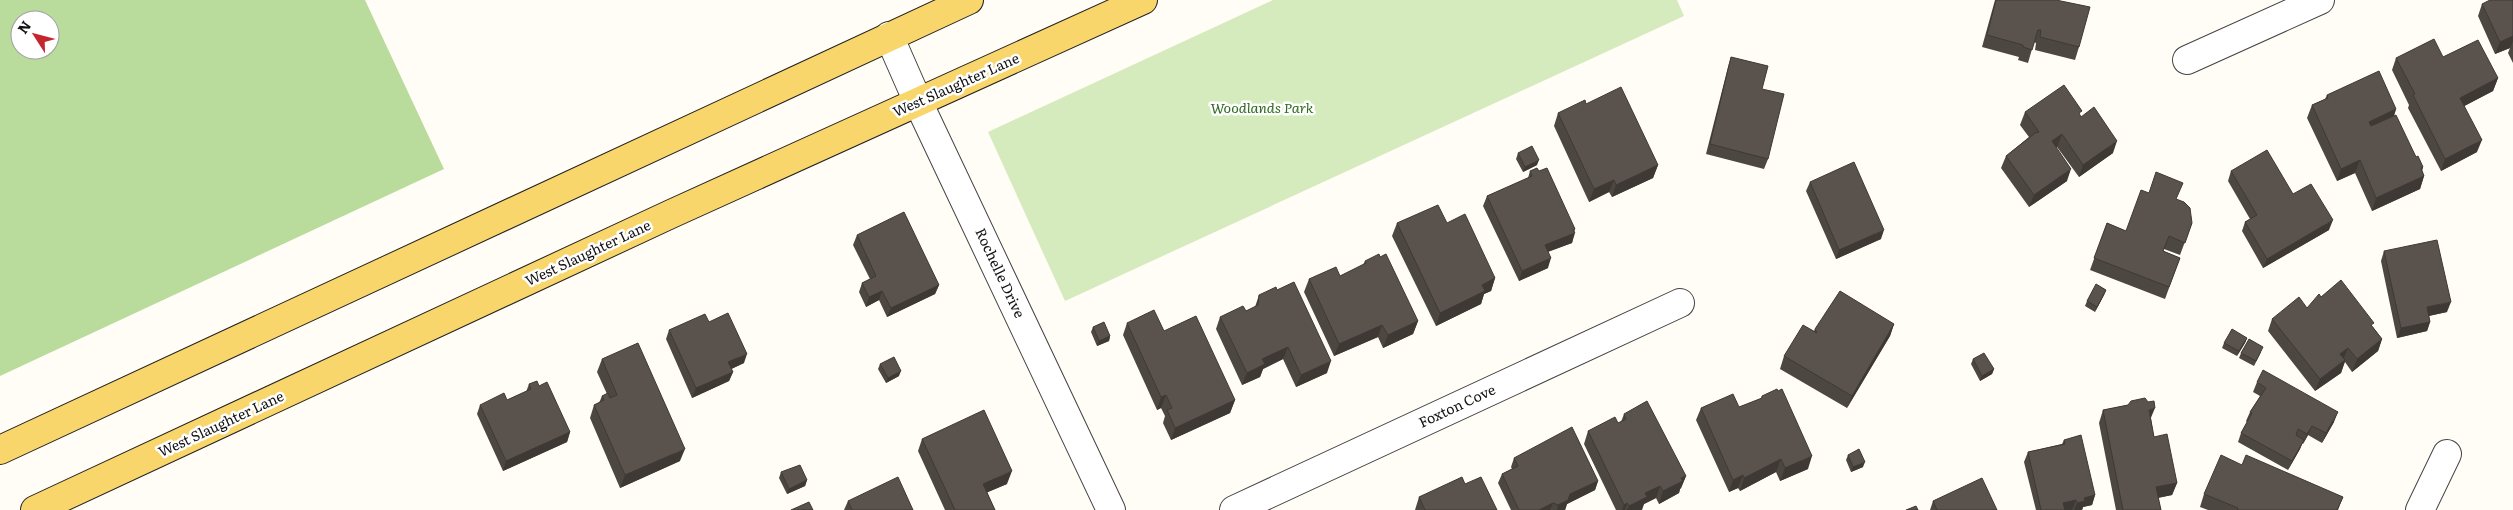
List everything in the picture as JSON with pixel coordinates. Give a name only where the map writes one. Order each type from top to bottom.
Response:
[{"type":"main road","points":[[0,450],[969,0]]},
{"type":"main road","name":"West Slaughter Lane","points":[[35,510],[671,214],[1143,0]]},
{"type":"street","points":[[2187,60],[2320,0]]},
{"type":"street","name":"Rochelle Drive","points":[[889,36],[918,102],[1111,510]]},
{"type":"street","name":"Foxton Cove","points":[[1234,510],[1680,303]]},
{"type":"street","points":[[2420,510],[2447,454]]},
{"type":"green space","points":[[0,0],[365,0],[444,169],[0,376]]},
{"type":"green space","name":"Woodlands Park","points":[[1273,0],[1677,0],[1684,16],[1065,301],[988,132]]},
{"type":"building","points":[[1996,0],[2056,0],[2090,7],[2079,47],[2040,37],[2041,30],[2038,30],[2032,50],[2023,47],[2023,45],[1987,35]]},
{"type":"building","points":[[2490,0],[2513,0],[2513,36],[2500,42],[2482,4]]},
{"type":"building","points":[[2434,39],[2443,57],[2478,40],[2498,78],[2460,98],[2482,140],[2445,159],[2396,58]]},
{"type":"building","points":[[1731,57],[1768,66],[1762,89],[1784,94],[1768,159],[1710,144]]},
{"type":"building","points":[[2379,71],[2396,109],[2369,122],[2371,126],[2396,115],[2416,157],[2418,156],[2423,167],[2421,168],[2424,176],[2376,198],[2360,160],[2341,169],[2312,105],[2328,98],[2327,95]]},
{"type":"building","points":[[2064,85],[2082,111],[2079,113],[2081,117],[2094,107],[2117,141],[2083,165],[2062,134],[2052,141],[2071,169],[2034,195],[2006,156],[2035,133],[2039,132],[2025,112]]},
{"type":"building","points":[[1621,87],[1658,165],[1616,185],[1614,180],[1594,189],[1558,113],[1585,100],[1586,104]]},
{"type":"building","points":[[1532,146],[1539,160],[1525,167],[1518,153]]},
{"type":"building","points":[[2267,150],[2293,194],[2311,184],[2333,220],[2267,259],[2245,222],[2257,215],[2231,171]]},
{"type":"building","points":[[1854,162],[1884,230],[1839,250],[1810,182]]},
{"type":"building","points":[[1537,168],[1539,171],[1547,168],[1575,229],[1573,230],[1575,233],[1545,245],[1551,258],[1522,271],[1487,196],[1532,176],[1530,171]]},
{"type":"building","points":[[2156,172],[2183,183],[2176,199],[2184,202],[2190,208],[2192,223],[2185,243],[2169,236],[2163,251],[2180,258],[2169,287],[2094,258],[2107,223],[2126,231],[2141,190],[2149,193]]},
{"type":"building","points":[[1438,205],[1447,223],[1465,214],[1495,278],[1482,285],[1485,291],[1440,313],[1397,223]]},
{"type":"building","points":[[904,212],[939,285],[891,308],[882,291],[869,297],[862,283],[876,276],[857,235]]},
{"type":"building","points":[[2437,240],[2451,302],[2427,307],[2430,322],[2401,328],[2384,251]]},
{"type":"building","points":[[1379,254],[1380,257],[1386,254],[1418,321],[1388,335],[1382,325],[1339,344],[1309,279],[1336,267],[1340,276]]},
{"type":"building","points":[[2341,280],[2374,323],[2371,325],[2382,339],[2357,359],[2348,348],[2340,354],[2345,360],[2320,379],[2272,319],[2299,297],[2307,308],[2319,294],[2321,297]]},
{"type":"building","points":[[1294,282],[1331,361],[1301,375],[1288,347],[1262,359],[1265,364],[1247,373],[1220,317],[1243,306],[1246,311],[1258,305],[1259,295],[1276,287],[1277,290]]},
{"type":"building","points":[[2096,284],[2106,290],[2097,307],[2087,301]]},
{"type":"building","points":[[1840,291],[1894,324],[1852,396],[1784,356],[1803,325],[1817,333],[1815,329]]},
{"type":"building","points":[[1154,310],[1164,331],[1196,316],[1235,400],[1175,428],[1167,410],[1172,408],[1166,395],[1161,397],[1127,323]]},
{"type":"building","points":[[728,313],[747,354],[728,362],[733,372],[696,388],[669,330],[705,314],[709,322]]},
{"type":"building","points":[[1104,322],[1110,336],[1099,341],[1093,327]]},
{"type":"building","points":[[2232,329],[2247,338],[2239,351],[2224,343]]},
{"type":"building","points":[[2249,339],[2263,347],[2256,361],[2241,353]]},
{"type":"building","points":[[638,343],[685,449],[625,475],[594,405],[604,400],[602,396],[608,393],[610,398],[617,395],[602,359]]},
{"type":"building","points":[[1984,353],[1994,369],[1982,376],[1973,359]]},
{"type":"building","points":[[894,357],[901,371],[888,378],[880,364]]},
{"type":"building","points":[[2263,370],[2338,412],[2326,433],[2312,426],[2307,434],[2298,429],[2296,435],[2304,440],[2292,461],[2241,433],[2252,413],[2250,412],[2266,388],[2257,382]]},
{"type":"building","points":[[537,381],[539,386],[547,382],[570,432],[506,461],[480,405],[504,393],[507,400],[531,389],[529,384]]},
{"type":"building","points":[[1777,389],[1778,391],[1782,389],[1812,456],[1785,468],[1781,459],[1744,478],[1743,475],[1733,480],[1701,408],[1733,394],[1739,407],[1762,398],[1762,396]]},
{"type":"building","points":[[2145,398],[2148,402],[2154,401],[2155,408],[2149,410],[2154,437],[2167,434],[2177,483],[2156,487],[2161,510],[2123,510],[2103,410],[2128,405],[2131,401]]},
{"type":"building","points":[[1647,401],[1686,476],[1681,478],[1683,481],[1663,491],[1660,486],[1645,493],[1647,497],[1629,506],[1627,503],[1624,505],[1588,431],[1615,417],[1618,423],[1626,419],[1624,414]]},
{"type":"building","points":[[984,410],[1012,471],[983,484],[995,510],[955,510],[922,439]]},
{"type":"building","points":[[1572,427],[1598,481],[1570,494],[1568,500],[1558,505],[1553,503],[1539,510],[1519,510],[1502,474],[1518,466],[1514,458]]},
{"type":"building","points":[[2081,435],[2095,495],[2084,498],[2085,501],[2077,503],[2076,500],[2063,503],[2065,510],[2041,510],[2028,452],[2065,444],[2064,440]]},
{"type":"building","points":[[1859,449],[1865,462],[1853,467],[1848,455]]},
{"type":"building","points":[[2221,455],[2242,465],[2246,455],[2343,497],[2337,510],[2237,510],[2238,508],[2204,494]]},
{"type":"building","points":[[800,465],[807,480],[789,489],[781,472]]},
{"type":"building","points":[[898,477],[913,510],[852,510],[848,501]]},
{"type":"building","points":[[1462,477],[1465,484],[1481,477],[1497,510],[1425,510],[1419,497]]},
{"type":"building","points":[[1982,478],[1997,510],[1937,510],[1933,501]]},
{"type":"building","points":[[809,502],[813,510],[791,510]]},
{"type":"building","points":[[1916,506],[1918,510],[1906,510]]}]
